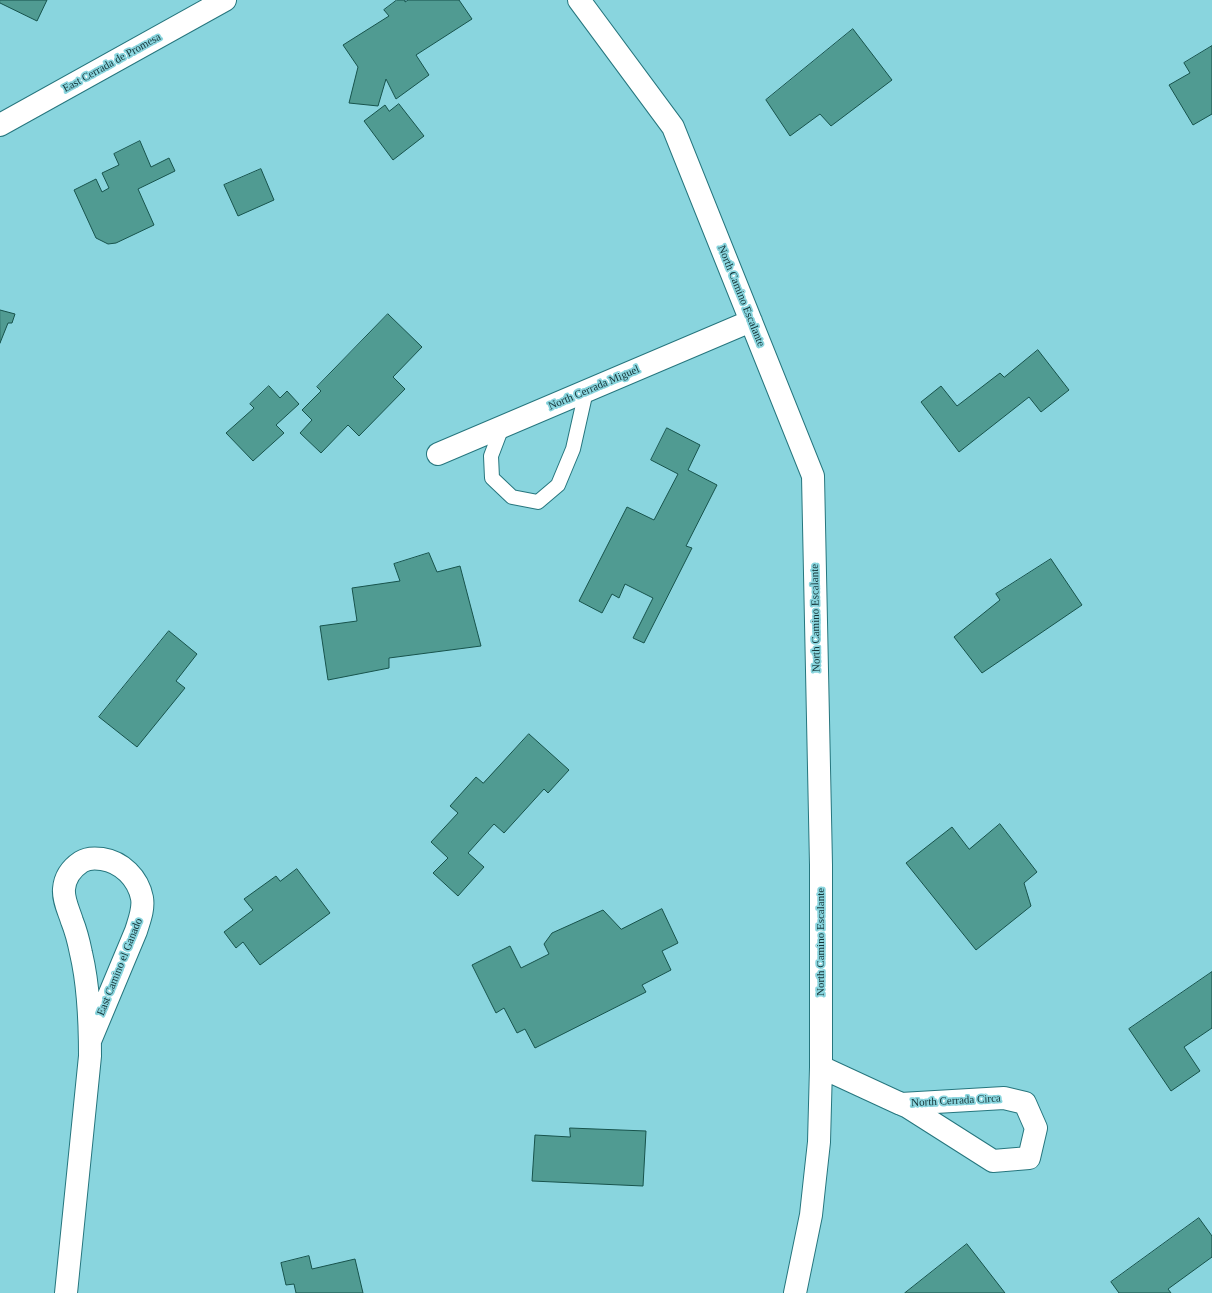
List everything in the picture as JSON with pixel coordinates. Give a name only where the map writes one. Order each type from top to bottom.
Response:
[{"type":"street","name":"East Cerrada de Promesa","points":[[0,125],[225,0]]},
{"type":"street","name":"North Camino Escalante","points":[[579,0],[673,126],[813,476],[821,865],[821,1067],[819,1142],[810,1215],[796,1293]]},
{"type":"street","name":"North Cerrada Miguel","points":[[438,454],[751,321]]},
{"type":"street","name":"East Camino el Ganado","points":[[66,1293],[90,1041],[87,989],[81,954],[65,901],[64,890],[66,880],[72,869],[83,861],[95,858],[110,860],[121,866],[131,875],[137,885],[142,899],[141,913],[136,931],[90,1041]]},
{"type":"street","name":"North Cerrada Circa","points":[[821,1067],[901,1104],[908,1107],[993,1161],[1029,1158],[1036,1128],[1025,1103],[1004,1098],[901,1104]]},
{"type":"lane","points":[[502,427],[491,456],[492,478],[512,497],[538,502],[558,485],[573,449],[586,391]]},
{"type":"building","points":[[0,0],[47,0],[37,21],[0,3]]},
{"type":"building","points":[[397,0],[405,0],[405,2],[408,0],[459,0],[472,19],[416,55],[429,75],[396,99],[386,79],[378,106],[349,103],[358,67],[343,45],[389,16],[384,10]]},
{"type":"building","points":[[853,29],[892,80],[831,126],[820,114],[790,136],[766,100]]},
{"type":"building","points":[[1212,46],[1212,114],[1193,125],[1169,85],[1190,73],[1184,63]]},
{"type":"building","points":[[399,104],[424,136],[393,160],[364,121],[385,105],[389,111]]},
{"type":"building","points":[[140,141],[151,167],[169,158],[175,171],[138,189],[154,225],[116,243],[108,244],[96,238],[74,190],[96,179],[102,192],[109,188],[102,173],[119,165],[114,154]]},
{"type":"building","points":[[261,169],[274,200],[238,216],[224,185]]},
{"type":"building","points":[[0,310],[15,314],[12,323],[8,323],[0,343]]},
{"type":"building","points":[[388,314],[422,347],[393,377],[405,389],[359,436],[348,425],[321,453],[300,433],[312,420],[302,410],[321,391],[317,387]]},
{"type":"building","points":[[1038,350],[1069,390],[1041,412],[1029,397],[959,452],[921,402],[941,386],[957,406],[1000,373],[1004,377]]},
{"type":"building","points":[[269,386],[280,398],[287,391],[299,404],[276,425],[284,433],[253,461],[226,433],[254,408],[250,404]]},
{"type":"building","points":[[667,428],[700,445],[688,470],[717,485],[686,546],[692,548],[644,643],[633,638],[653,598],[625,584],[619,598],[612,594],[602,613],[579,601],[627,507],[654,520],[678,474],[651,460]]},
{"type":"building","points":[[429,553],[437,572],[460,566],[481,646],[389,658],[389,668],[328,680],[320,626],[357,621],[352,588],[400,581],[394,564]]},
{"type":"building","points":[[1051,559],[1082,605],[982,673],[954,637],[1000,600],[996,594]]},
{"type":"building","points":[[169,631],[197,654],[176,681],[185,688],[137,747],[99,717]]},
{"type":"building","points":[[529,734],[569,770],[548,793],[544,789],[504,833],[494,824],[468,853],[484,867],[458,896],[433,873],[448,858],[431,842],[458,813],[450,806],[476,777],[483,783]]},
{"type":"building","points":[[1000,824],[1037,872],[1024,883],[1031,906],[976,950],[906,863],[952,827],[969,849]]},
{"type":"building","points":[[297,869],[330,913],[260,965],[243,942],[236,948],[224,932],[253,910],[244,899],[276,876],[280,881]]},
{"type":"building","points":[[662,909],[678,943],[662,951],[671,970],[642,985],[646,992],[535,1048],[525,1029],[517,1033],[504,1008],[496,1013],[472,965],[510,946],[521,968],[549,954],[544,944],[552,933],[603,910],[621,929]]},
{"type":"building","points":[[1212,972],[1212,1028],[1184,1047],[1200,1071],[1171,1091],[1129,1029]]},
{"type":"building","points":[[570,1128],[646,1131],[643,1186],[532,1181],[535,1135],[570,1137]]},
{"type":"building","points":[[1199,1218],[1212,1236],[1212,1257],[1168,1289],[1171,1293],[1119,1293],[1111,1282]]},
{"type":"building","points":[[967,1244],[1005,1293],[905,1293]]},
{"type":"building","points":[[309,1256],[312,1269],[355,1259],[363,1293],[296,1293],[294,1284],[286,1285],[281,1263]]}]
